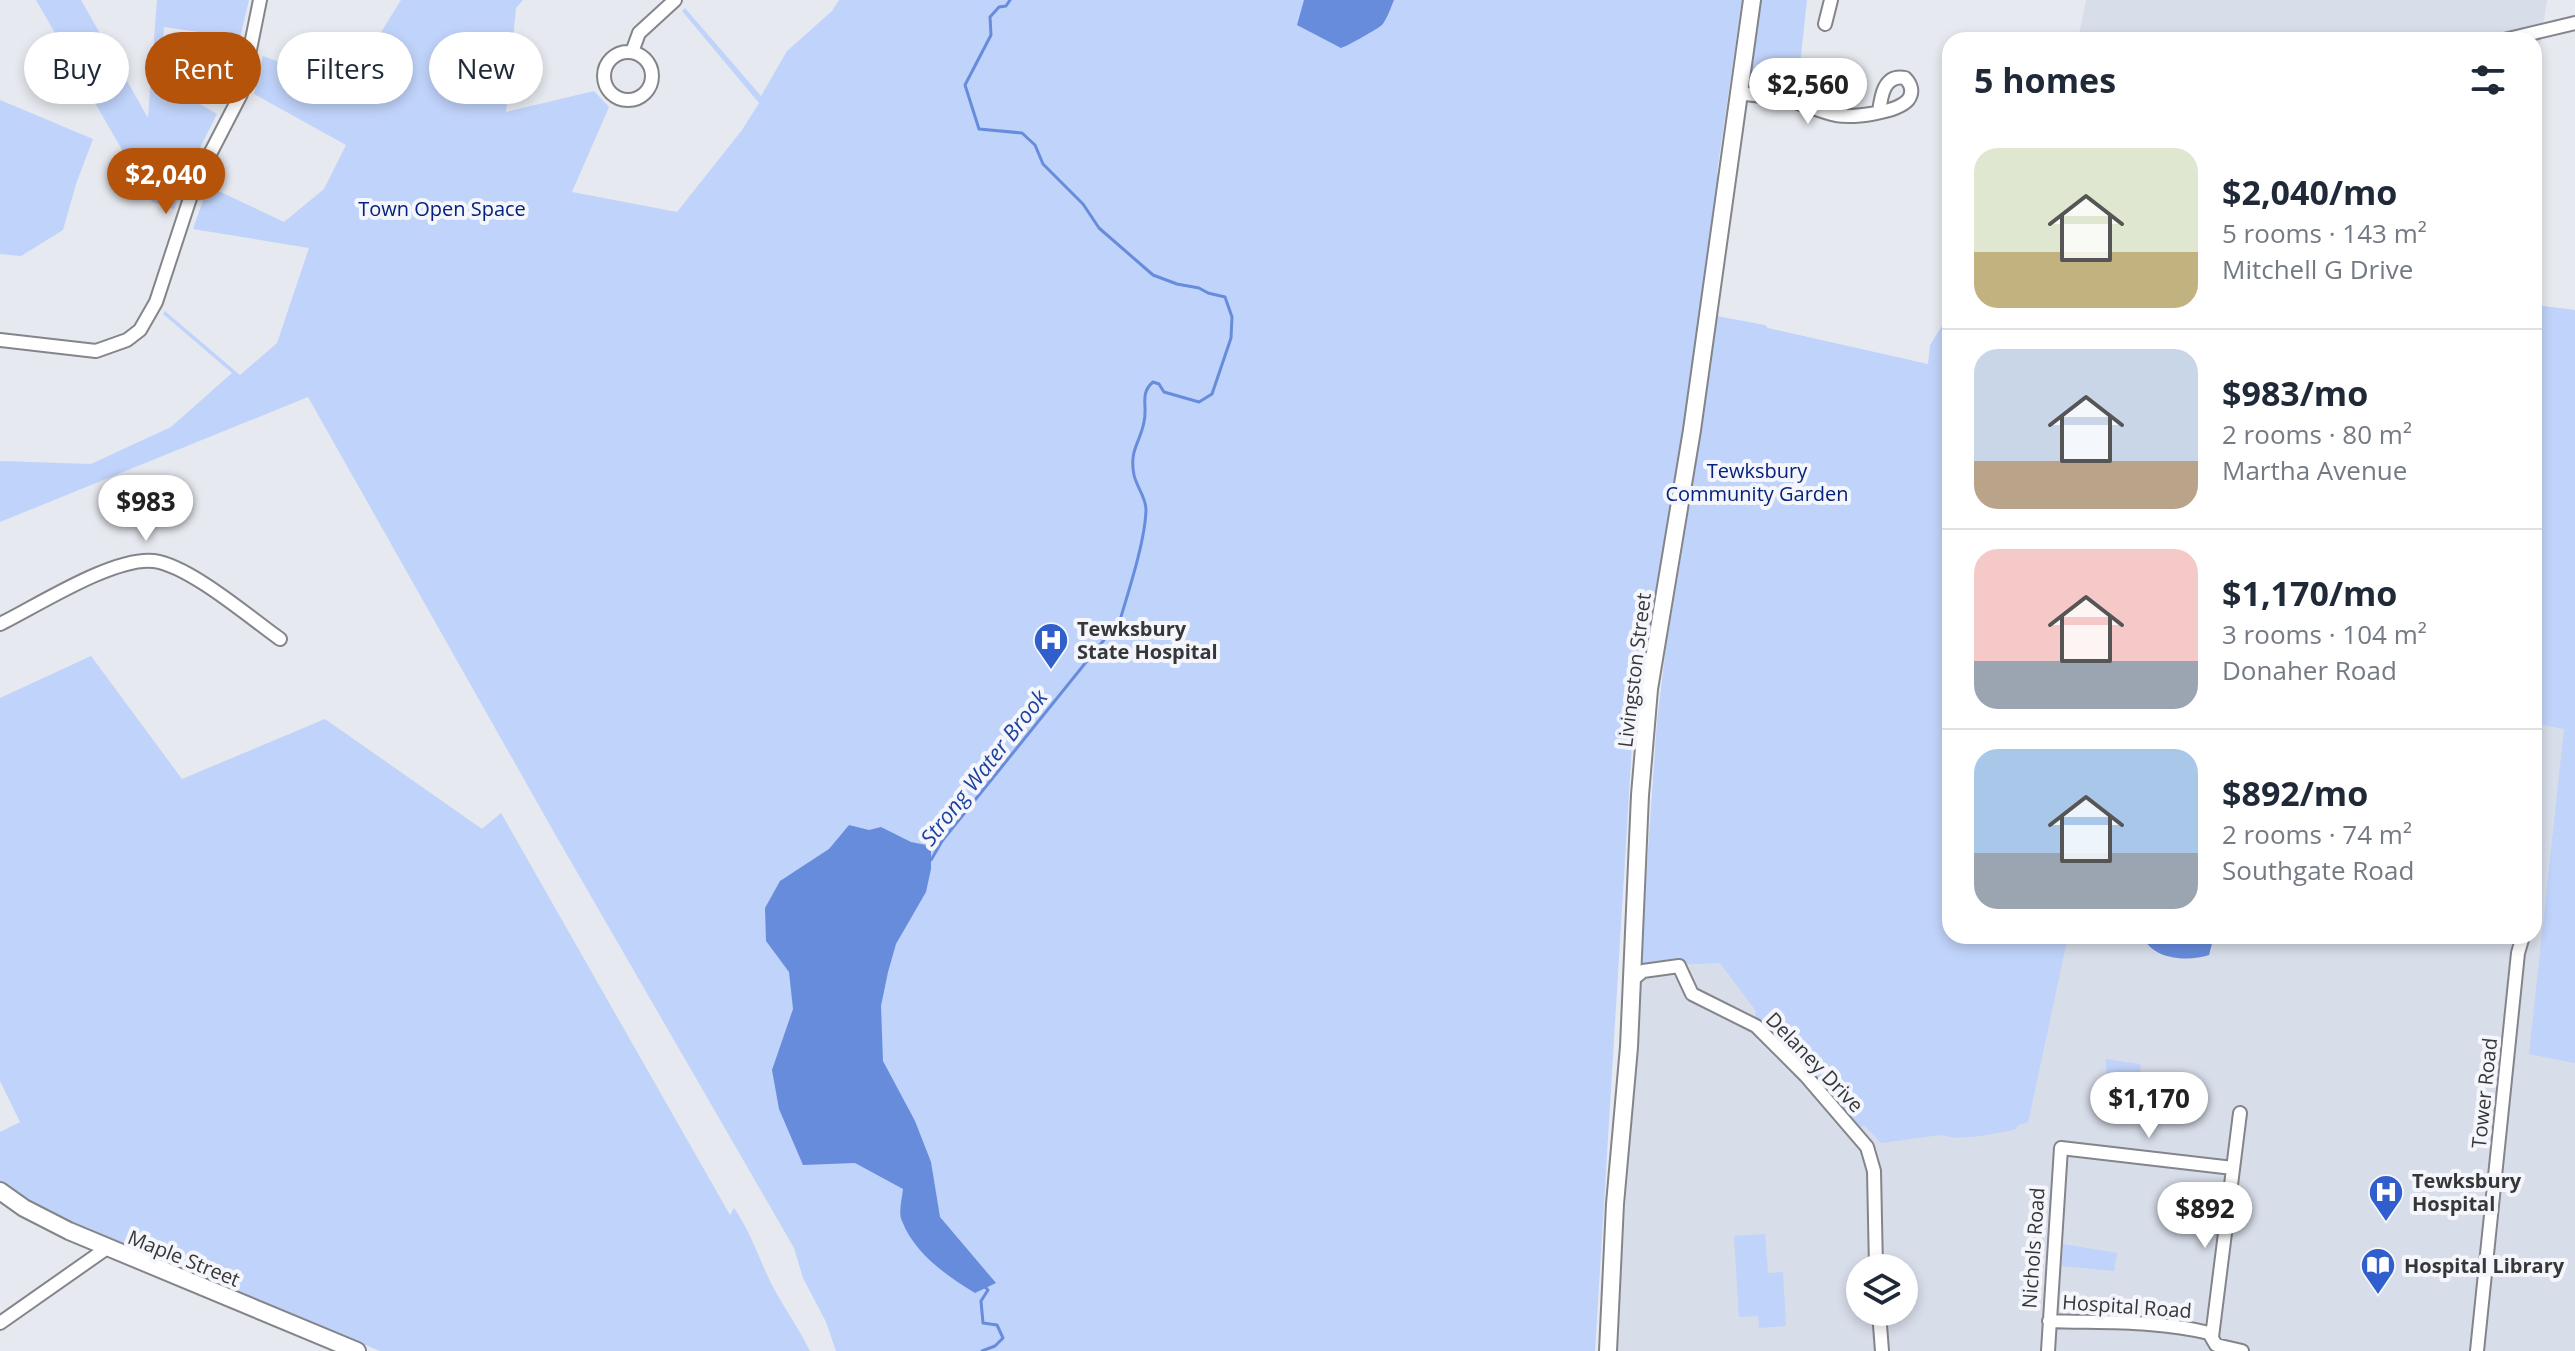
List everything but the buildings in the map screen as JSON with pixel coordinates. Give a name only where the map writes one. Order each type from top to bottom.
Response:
[{"type":"street","points":[[0,340],[96,351],[127,340],[140,330],[156,302],[195,183],[241,94],[260,0]]},
{"type":"street","points":[[632,52],[639,33],[675,0]]},
{"type":"street","name":"Livingston Street","points":[[1608,1351],[1632,980],[1640,795],[1650,684],[1692,430],[1752,0]]},
{"type":"street","points":[[1825,24],[1831,0]]},
{"type":"street","points":[[2537,32],[2575,23]]},
{"type":"street","points":[[632,52],[650,64],[652,82],[641,96],[623,99],[610,91],[604,74],[614,56],[632,52]]},
{"type":"street","points":[[1740,93],[1794,102],[1840,116],[1879,112]]},
{"type":"street","points":[[0,624],[98,575],[134,562],[152,561],[171,566],[195,579],[280,639]]},
{"type":"street","name":"Tower Road","points":[[2477,1351],[2521,944]]},
{"type":"street","name":"Delaney Drive","points":[[1632,980],[1643,971],[1679,966],[1692,994],[1756,1026],[1832,1105],[1867,1147],[1871,1157],[1876,1254]]},
{"type":"street","points":[[2214,1344],[2240,1113]]},
{"type":"street","name":"Nichols Road","points":[[2048,1351],[2061,1148],[2233,1168]]},
{"type":"street","name":"Maple Street","points":[[0,1191],[24,1208],[107,1248],[357,1351]]},
{"type":"street","points":[[0,1323],[107,1248]]},
{"type":"street","name":"Hospital Road","points":[[2049,1321],[2200,1331],[2214,1344],[2242,1351]]},
{"type":"street","points":[[1880,1326],[1882,1351]]},
{"type":"shaded area","points":[[2086,0],[2547,0],[2542,32],[2080,32]]},
{"type":"shaded area","points":[[2542,306],[2575,310],[2575,1351],[1616,1351],[1657,722],[1717,316],[1942,915],[1942,944],[2542,944]]},
{"type":"green space","points":[[36,0],[81,0],[99,32],[54,32]]},
{"type":"green space","points":[[157,0],[249,0],[241,32],[199,32],[164,27],[164,32],[155,32]]},
{"type":"green space","name":"Tewksbury State Hospital","points":[[401,0],[523,0],[516,8],[514,32],[429,32],[429,104],[507,104],[506,112],[594,91],[609,107],[572,192],[677,212],[742,130],[759,103],[682,11],[685,8],[761,96],[787,51],[832,11],[839,0],[1742,0],[1717,172],[1721,181],[1681,451],[1637,712],[1634,712],[1595,1351],[836,1351],[826,1322],[803,1278],[794,1248],[308,397],[0,522],[0,461],[91,464],[171,427],[232,373],[163,314],[165,311],[240,375],[277,343],[309,248],[193,229],[208,186],[284,222],[324,189],[346,145],[261,98],[263,56],[277,61],[277,104],[413,104],[413,32],[381,32]]},
{"type":"green space","points":[[1761,0],[1807,0],[1798,83],[1750,77]]},
{"type":"green space","points":[[129,85],[148,118],[149,104],[200,104],[217,114],[185,177],[174,209],[152,202],[96,104],[129,104]]},
{"type":"green space","points":[[0,100],[93,139],[63,230],[21,256],[0,254]]},
{"type":"green space","points":[[2542,306],[2575,310],[2575,1063],[2529,1054],[2564,729],[2542,725]]},
{"type":"green space","name":"Tewksbury Community Garden","points":[[1717,316],[1928,364],[1930,345],[1942,326],[1942,944],[2066,944],[2028,1123],[2020,1124],[2014,1130],[1980,1136],[1956,1138],[1940,1135],[1881,1143],[1864,1125],[1859,1128],[1755,1017],[1756,1011],[1720,963],[1640,966],[1657,722],[1683,546],[1679,545]]},
{"type":"green space","points":[[91,656],[182,779],[325,719],[482,829],[501,813],[730,1215],[734,1208],[740,1217],[770,1281],[810,1351],[380,1351],[52,1216],[0,1183],[0,1132],[20,1122],[0,1081],[0,698]]},
{"type":"green space","points":[[2106,1059],[2140,1064],[2141,1082],[2106,1079]]},
{"type":"green space","points":[[1765,1234],[1768,1273],[1783,1272],[1786,1326],[1759,1328],[1758,1316],[1739,1317],[1734,1236]]},
{"type":"green space","points":[[2063,1244],[2117,1253],[2114,1271],[2062,1266]]},
{"type":"water","points":[[1304,0],[1394,0],[1382,25],[1341,48],[1297,25]]},
{"type":"water","points":[[849,825],[869,830],[881,827],[911,842],[931,846],[931,869],[926,892],[896,944],[888,972],[881,1006],[883,1061],[915,1121],[931,1162],[940,1217],[996,1283],[975,1293],[943,1271],[915,1244],[901,1218],[903,1189],[855,1163],[803,1165],[779,1109],[772,1070],[793,1009],[789,972],[766,941],[765,908],[780,881],[829,849]]},
{"type":"water","points":[[2148,944],[2212,944],[2209,955],[2191,958],[2172,957],[2154,950]]},
{"type":"waterway","name":"Strong Water Brook","points":[[931,860],[942,841],[1120,620],[1145,522],[1146,505],[1134,475],[1133,459],[1144,422],[1146,391],[1153,382],[1159,384],[1164,392],[1199,402],[1212,394],[1231,338],[1232,317],[1225,297],[1153,275],[1099,228],[1083,204],[1043,164],[1035,145],[1022,133],[979,129],[965,85],[991,35],[990,17],[1010,0]]},
{"type":"waterway","name":"Strong Water Brook","points":[[982,1351],[995,1346],[1003,1338],[997,1325],[983,1323],[981,1301],[988,1290],[983,1285]]},
{"type":"place","name":"Tewksbury State Hospital","points":[[1051,671]]},
{"type":"place","name":"Tewksbury Hospital","points":[[2386,1223]]},
{"type":"place","name":"Hospital Library","points":[[2378,1296]]},
{"type":"park label","name":"Town Open Space","points":[[442,208]]}]
